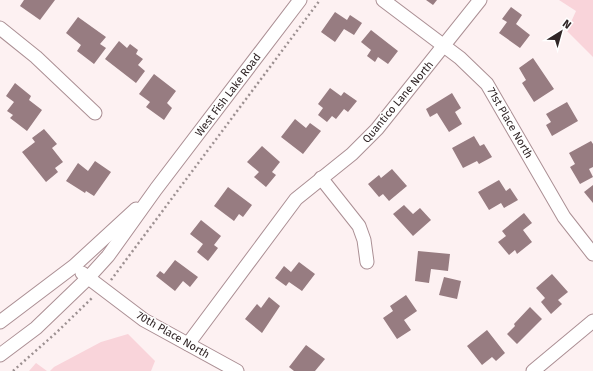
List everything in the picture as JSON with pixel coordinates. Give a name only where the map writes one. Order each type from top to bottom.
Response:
[{"type":"street","name":"West Fish Lake Road","points":[[0,355],[36,328],[88,278],[126,233],[156,189],[300,0]]},
{"type":"street","name":"71st Place North","points":[[383,0],[444,46],[487,84],[564,217],[593,254]]},
{"type":"street","name":"Quantico Lane North","points":[[188,344],[296,199],[320,178],[352,154],[377,129],[480,0]]},
{"type":"street","points":[[0,28],[36,57],[95,114]]},
{"type":"street","points":[[320,178],[359,226],[364,240],[367,262]]},
{"type":"street","name":"West Fish Lake Road","points":[[0,322],[74,266],[156,189]]},
{"type":"street","name":"70th Place North","points":[[74,266],[144,320],[237,371]]},
{"type":"street","points":[[533,371],[593,321]]},
{"type":"path","points":[[107,283],[132,252],[320,0]]},
{"type":"path","points":[[13,371],[95,296]]},
{"type":"shaded area","points":[[559,0],[593,0],[593,57],[567,31],[576,11]]},
{"type":"shaded area","points":[[128,334],[155,361],[151,371],[50,371],[54,367],[101,342]]},
{"type":"shaded area","points":[[36,363],[47,371],[29,371]]},
{"type":"building","points":[[24,0],[55,0],[40,20],[20,6]]},
{"type":"building","points":[[426,0],[437,0],[433,5]]},
{"type":"building","points":[[511,7],[522,15],[516,24],[530,35],[520,48],[499,33],[507,22],[502,19]]},
{"type":"building","points":[[335,12],[347,20],[350,15],[362,23],[354,35],[344,29],[335,42],[321,32]]},
{"type":"building","points":[[78,17],[106,37],[100,44],[106,48],[94,64],[77,51],[81,45],[66,33]]},
{"type":"building","points":[[371,30],[398,51],[388,64],[378,57],[375,62],[367,56],[371,50],[361,42]]},
{"type":"building","points":[[119,41],[127,48],[130,44],[138,50],[136,54],[143,59],[138,65],[145,71],[136,83],[105,59]]},
{"type":"building","points":[[533,58],[554,89],[534,102],[522,83],[526,80],[519,68]]},
{"type":"building","points":[[154,74],[176,91],[167,103],[172,108],[164,120],[146,107],[150,102],[139,94]]},
{"type":"building","points":[[15,83],[31,96],[29,100],[42,110],[27,131],[10,118],[13,115],[7,111],[14,102],[6,96]]},
{"type":"building","points":[[330,88],[341,96],[344,92],[357,101],[348,112],[344,109],[336,119],[332,116],[327,122],[318,115],[323,108],[318,104]]},
{"type":"building","points":[[452,93],[461,108],[455,112],[462,124],[449,132],[437,113],[430,117],[426,109]]},
{"type":"building","points":[[567,102],[578,121],[552,136],[546,125],[551,122],[546,114]]},
{"type":"building","points":[[295,119],[306,128],[310,123],[321,131],[303,154],[281,137]]},
{"type":"building","points":[[44,129],[57,144],[52,148],[63,162],[55,168],[58,172],[46,182],[22,152],[35,142],[32,138]]},
{"type":"building","points":[[474,136],[480,146],[484,144],[492,157],[479,164],[477,161],[463,168],[452,148]]},
{"type":"building","points":[[591,141],[593,144],[593,167],[589,169],[593,177],[580,184],[570,167],[575,164],[569,153]]},
{"type":"building","points":[[262,146],[280,162],[272,172],[276,175],[266,187],[254,177],[259,172],[247,162]]},
{"type":"building","points":[[95,161],[111,172],[94,196],[86,191],[85,193],[66,181],[78,163],[88,171]]},
{"type":"building","points":[[392,169],[407,186],[389,201],[383,194],[379,197],[368,184],[379,175],[381,178]]},
{"type":"building","points":[[499,180],[506,191],[510,188],[518,200],[504,208],[501,203],[489,210],[478,192]]},
{"type":"building","points":[[593,185],[593,203],[584,192]]},
{"type":"building","points":[[228,187],[252,205],[243,217],[239,214],[234,221],[214,206]]},
{"type":"building","points":[[404,205],[413,214],[420,208],[431,220],[413,236],[393,214]]},
{"type":"building","points":[[524,213],[532,223],[523,230],[532,242],[517,254],[515,250],[509,255],[498,242],[506,236],[502,231]]},
{"type":"building","points":[[201,220],[221,236],[214,245],[218,248],[208,261],[197,252],[203,244],[190,234]]},
{"type":"building","points":[[418,251],[450,254],[448,271],[431,269],[429,283],[415,281]]},
{"type":"building","points":[[175,260],[198,277],[190,287],[183,281],[175,291],[156,276],[160,271],[164,274]]},
{"type":"building","points":[[299,262],[315,274],[302,291],[289,282],[286,286],[275,278],[284,266],[291,272]]},
{"type":"building","points":[[552,274],[568,292],[558,300],[562,304],[551,314],[541,302],[545,298],[536,288]]},
{"type":"building","points":[[444,277],[461,281],[457,299],[439,295]]},
{"type":"building","points":[[406,295],[417,311],[404,320],[411,330],[397,339],[383,318],[393,311],[390,306]]},
{"type":"building","points":[[269,297],[280,306],[262,333],[245,319],[257,304],[261,308]]},
{"type":"building","points":[[530,307],[542,319],[517,344],[507,334]]},
{"type":"building","points":[[487,330],[505,353],[496,361],[492,357],[482,365],[467,346]]},
{"type":"building","points":[[306,345],[325,359],[315,371],[294,371],[289,367]]}]
